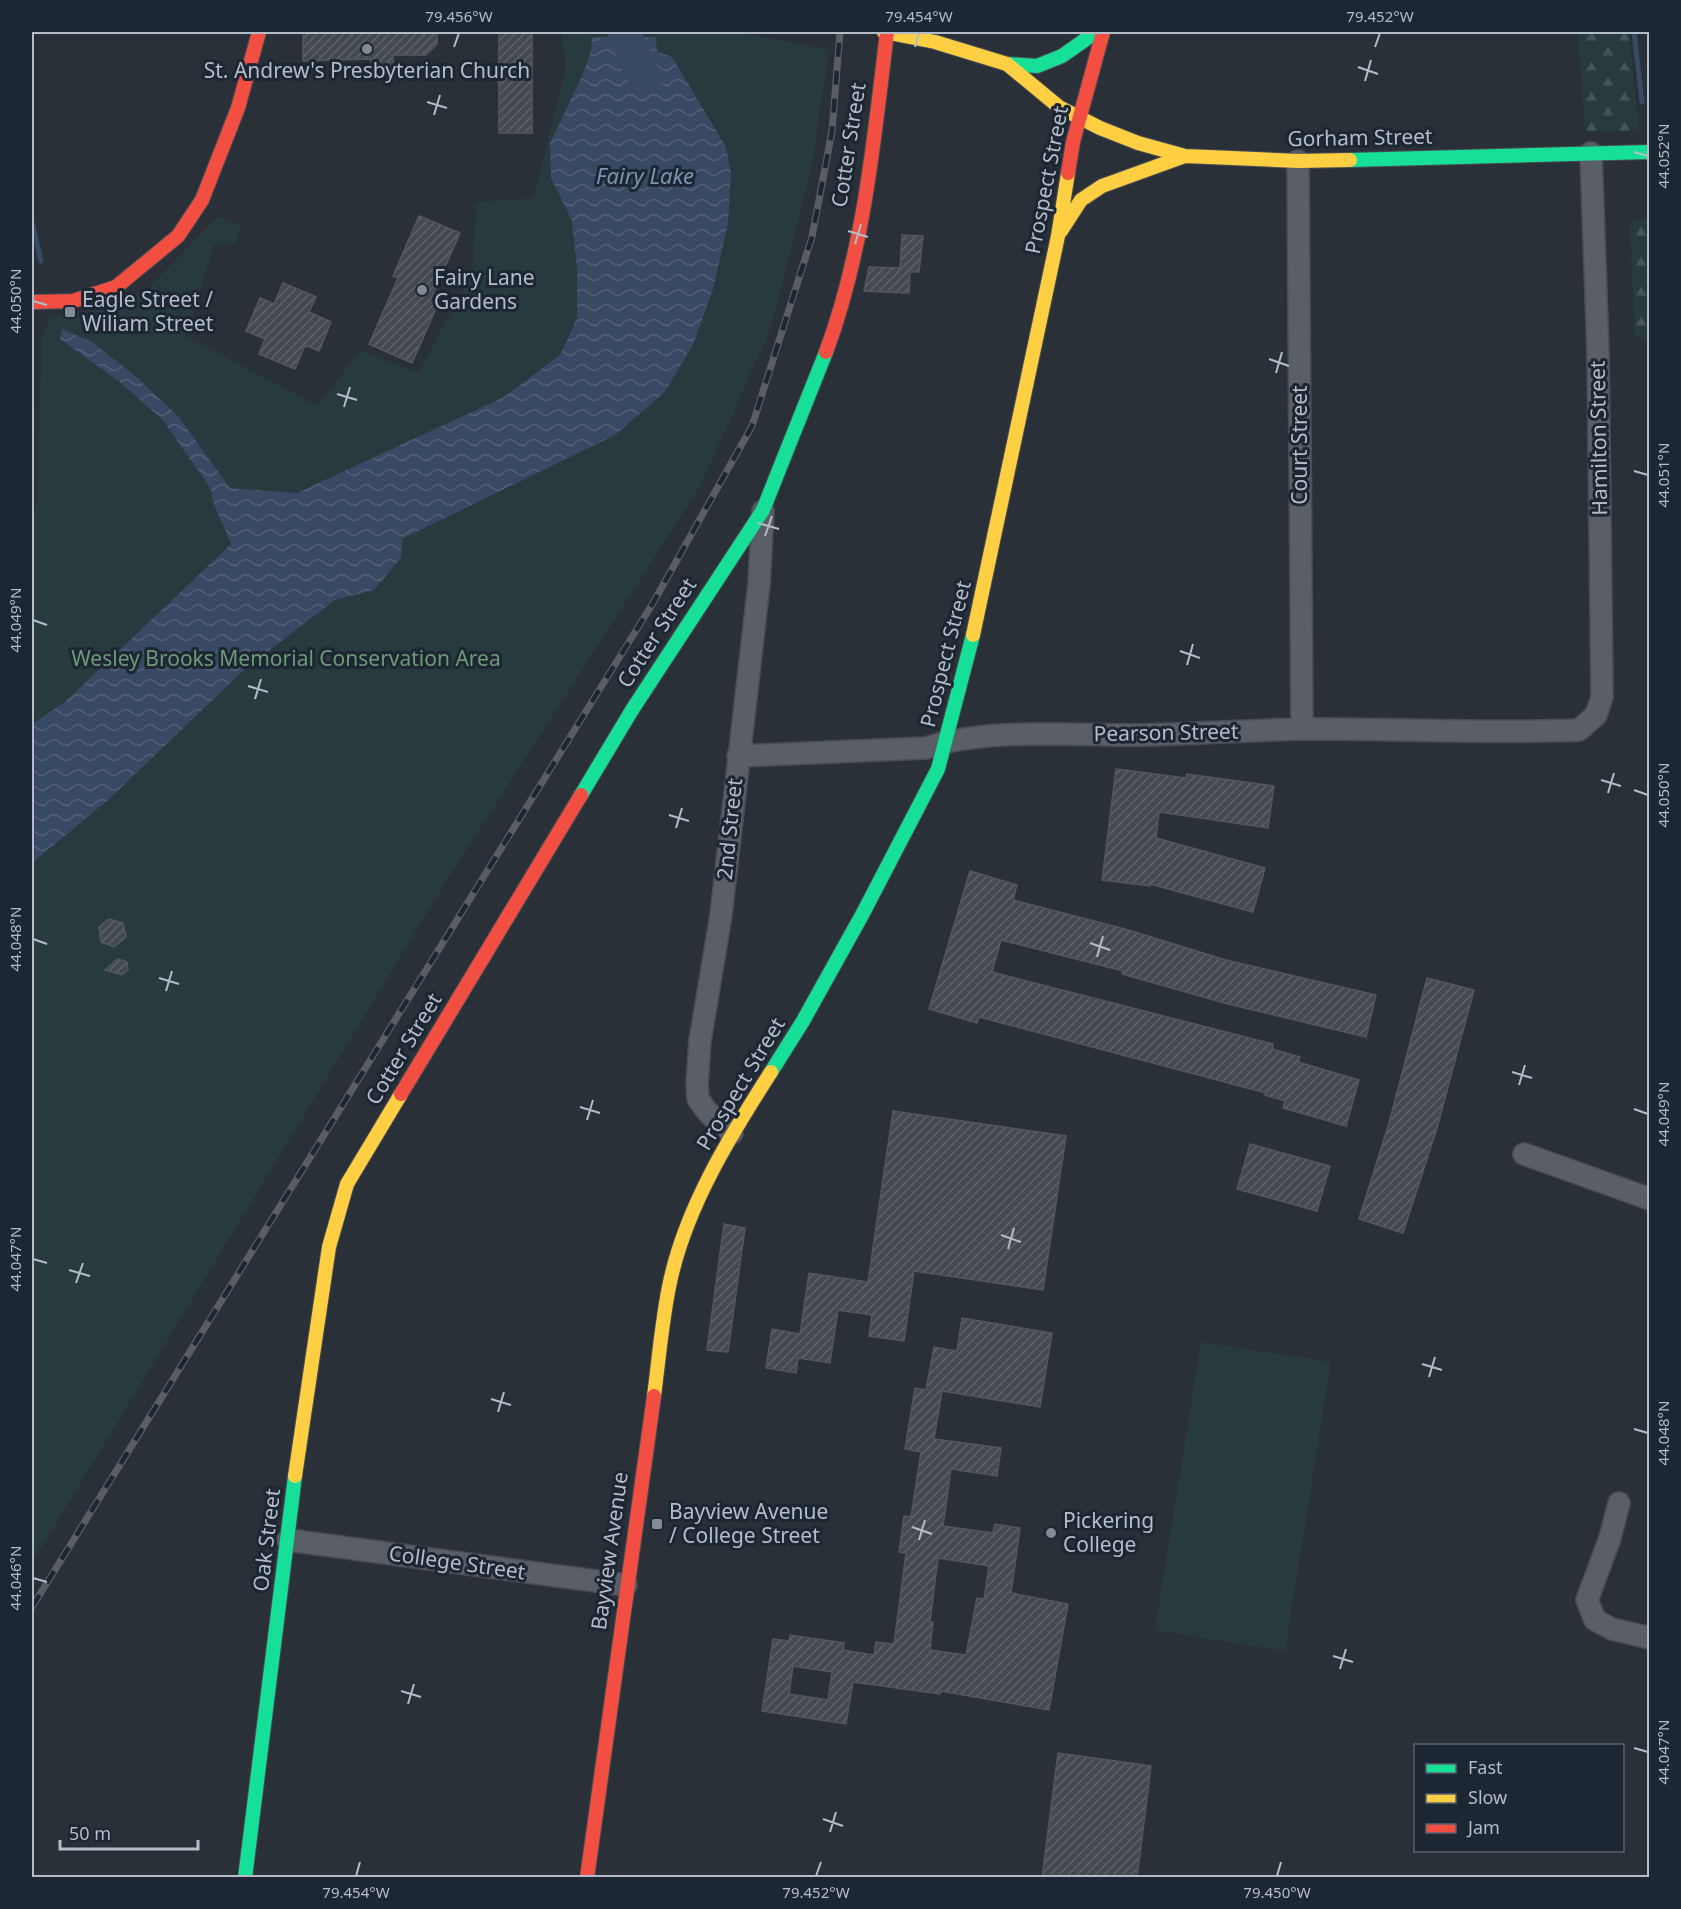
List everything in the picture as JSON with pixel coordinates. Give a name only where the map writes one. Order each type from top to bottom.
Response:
[{"type":"main road","points":[[32,302],[72,301],[116,287],[178,236],[202,200],[238,108],[259,32]]},
{"type":"main road","points":[[885,32],[935,42],[1007,64],[1037,66],[1062,56],[1096,32]]},
{"type":"main road","name":"Cotter Street","points":[[339,1209],[347,1184],[627,718],[763,510],[827,349],[850,272],[867,194],[885,32]]},
{"type":"main road","name":"Prospect Street","points":[[684,1233],[732,1133],[803,1021],[862,915],[938,769],[976,625],[1058,236],[1078,117],[1103,32]]},
{"type":"main road","name":"Gorham Street","points":[[1007,64],[1059,107],[1078,117],[1138,143],[1185,156],[1298,161],[1650,152]]},
{"type":"main road","points":[[1058,236],[1081,200],[1102,186],[1185,156]]},
{"type":"main road","name":"Oak Street","points":[[245,1878],[303,1417],[329,1247],[339,1209]]},
{"type":"main road","name":"Bayview Avenue","points":[[587,1878],[670,1282],[684,1233]]},
{"type":"street","name":"Hamilton Street","points":[[1591,153],[1598,352],[1602,697],[1596,715],[1591,719]]},
{"type":"street","name":"Court Street","points":[[1298,161],[1302,729]]},
{"type":"street","name":"2nd Street","points":[[732,1133],[721,1126],[698,1099],[700,1041],[721,915],[759,584],[763,510]]},
{"type":"street","name":"Pearson Street","points":[[738,756],[926,748],[946,741],[980,737],[1144,735],[1302,729],[1534,732],[1579,730],[1591,719]]},
{"type":"street","points":[[1524,1154],[1650,1199]]},
{"type":"street","points":[[1619,1503],[1610,1538],[1587,1600],[1595,1620],[1612,1629],[1650,1638]]},
{"type":"street","name":"College Street","points":[[288,1540],[626,1585]]},
{"type":"green space","name":"Wesley Brooks Memorial Conservation Area","points":[[561,32],[738,32],[829,50],[812,166],[770,330],[701,485],[447,880],[32,1563],[32,520],[37,503],[42,337],[50,318],[102,308],[148,288],[218,217],[241,225],[235,244],[214,245],[185,336],[318,406],[360,350],[418,373],[473,271],[476,202],[534,198],[566,65]]},
{"type":"green space","points":[[1629,32],[1639,131],[1585,131],[1578,33]]},
{"type":"green space","points":[[1650,219],[1649,340],[1635,336],[1630,221]]},
{"type":"green space","points":[[1201,1342],[1331,1362],[1285,1651],[1155,1630]]},
{"type":"water","name":"Fairy Lake","points":[[592,37],[656,37],[657,52],[672,57],[726,147],[731,173],[728,224],[713,289],[693,345],[664,393],[615,435],[402,539],[401,558],[374,590],[335,600],[246,668],[107,801],[32,863],[32,724],[65,702],[231,544],[213,502],[211,489],[162,419],[117,380],[60,339],[62,329],[92,342],[134,375],[178,416],[230,488],[297,493],[504,397],[560,355],[577,318],[577,268],[572,221],[551,178],[550,143],[582,76],[591,51]]},
{"type":"building","name":"St. Andrew's Presbyterian Church","points":[[303,32],[437,32],[437,44],[426,55],[393,55],[393,66],[371,66],[371,59],[303,61]]},
{"type":"building","points":[[499,32],[532,32],[532,133],[499,133]]},
{"type":"building","name":"Fairy Lane Gardens","points":[[419,216],[460,233],[430,301],[438,304],[412,363],[369,344],[398,278],[393,276]]},
{"type":"building","points":[[902,235],[923,236],[919,272],[910,272],[909,293],[864,291],[869,267],[900,268]]},
{"type":"building","points":[[283,283],[316,297],[309,312],[331,322],[319,351],[305,345],[295,369],[259,354],[265,339],[246,331],[260,298],[274,304]]},
{"type":"building","points":[[1116,769],[1186,778],[1187,774],[1274,786],[1268,828],[1159,812],[1156,838],[1265,868],[1253,912],[1150,884],[1150,886],[1102,880]]},
{"type":"building","points":[[970,871],[1017,885],[1013,900],[1125,929],[1226,960],[1376,995],[1366,1037],[1228,1004],[1122,974],[1123,971],[1001,940],[992,972],[1273,1044],[1272,1049],[1300,1057],[1298,1062],[1359,1080],[1346,1126],[1283,1108],[1285,1101],[1265,1095],[1266,1093],[979,1017],[977,1023],[929,1009]]},
{"type":"building","points":[[109,919],[123,923],[126,937],[114,947],[101,942],[99,927]]},
{"type":"building","points":[[118,959],[127,962],[128,970],[122,975],[105,970]]},
{"type":"building","points":[[1427,978],[1474,990],[1437,1128],[1403,1233],[1359,1219],[1389,1123]]},
{"type":"building","points":[[893,1111],[1066,1136],[1043,1290],[914,1271],[904,1341],[869,1336],[872,1315],[838,1310],[830,1363],[798,1358],[796,1373],[766,1368],[772,1329],[800,1334],[809,1273],[868,1282]]},
{"type":"building","points":[[1250,1144],[1330,1166],[1317,1211],[1237,1189]]},
{"type":"building","points":[[724,1224],[745,1228],[728,1352],[707,1350]]},
{"type":"building","points":[[962,1318],[1052,1333],[1040,1407],[942,1391],[934,1439],[1001,1448],[997,1476],[951,1469],[943,1526],[993,1533],[995,1524],[1020,1528],[1011,1593],[1068,1604],[1049,1710],[941,1691],[940,1694],[853,1682],[846,1724],[762,1711],[773,1639],[789,1641],[790,1635],[844,1643],[843,1650],[874,1655],[876,1642],[894,1644],[906,1553],[899,1552],[904,1516],[911,1517],[921,1452],[905,1449],[915,1388],[926,1390],[934,1347],[957,1351]],"holes":[[[938,1558],[989,1566],[984,1599],[977,1598],[966,1655],[930,1650],[933,1622],[930,1622]],[[793,1666],[832,1672],[828,1700],[789,1694]]]},
{"type":"building","points":[[1058,1753],[1151,1766],[1137,1878],[1042,1878]]},
{"type":"waterway","points":[[624,32],[645,79]]},
{"type":"waterway","points":[[1634,32],[1642,102]]},
{"type":"waterway","points":[[32,222],[41,261]]},
{"type":"railway","points":[[32,1607],[653,603],[752,426],[812,237],[832,131],[840,32]]},
{"type":"traffic: fast","points":[[1007,64],[1037,66],[1062,56],[1096,32]]},
{"type":"traffic: fast","points":[[1350,160],[1650,152]]},
{"type":"traffic: fast","points":[[581,795],[632,710],[763,510],[826,352]]},
{"type":"traffic: fast","points":[[771,1072],[803,1021],[862,915],[938,769],[973,635]]},
{"type":"traffic: fast","points":[[245,1878],[295,1476]]},
{"type":"traffic: slow","points":[[884,32],[935,42],[1007,64],[1059,107],[1100,128],[1138,143],[1185,156],[1298,161],[1350,160]]},
{"type":"traffic: slow","points":[[1061,231],[1081,200],[1102,186],[1185,156]]},
{"type":"traffic: slow","points":[[973,635],[1058,236],[1068,173]]},
{"type":"traffic: slow","points":[[654,1396],[667,1296],[677,1254],[698,1199],[711,1173],[771,1072]]},
{"type":"traffic: slow","points":[[295,1476],[329,1247],[347,1184],[401,1094]]},
{"type":"traffic: jam","points":[[32,302],[73,301],[116,287],[178,236],[202,200],[238,108],[259,32]]},
{"type":"traffic: jam","points":[[826,352],[850,274],[859,234],[872,154],[887,32]]},
{"type":"traffic: jam","points":[[1068,173],[1073,142],[1103,32]]},
{"type":"traffic: jam","points":[[401,1094],[581,795]]},
{"type":"traffic: jam","points":[[587,1878],[654,1396]]},
{"type":"place","name":"St. Andrew's Presbyterian Church","points":[[367,49]]},
{"type":"place","name":"Fairy Lane Gardens","points":[[422,290]]},
{"type":"place","name":"Eagle Street / Wiliam Street","points":[[70,312]]},
{"type":"place","name":"Bayview Avenue / College Street","points":[[657,1524]]},
{"type":"place","name":"Pickering College","points":[[1051,1533]]}]
